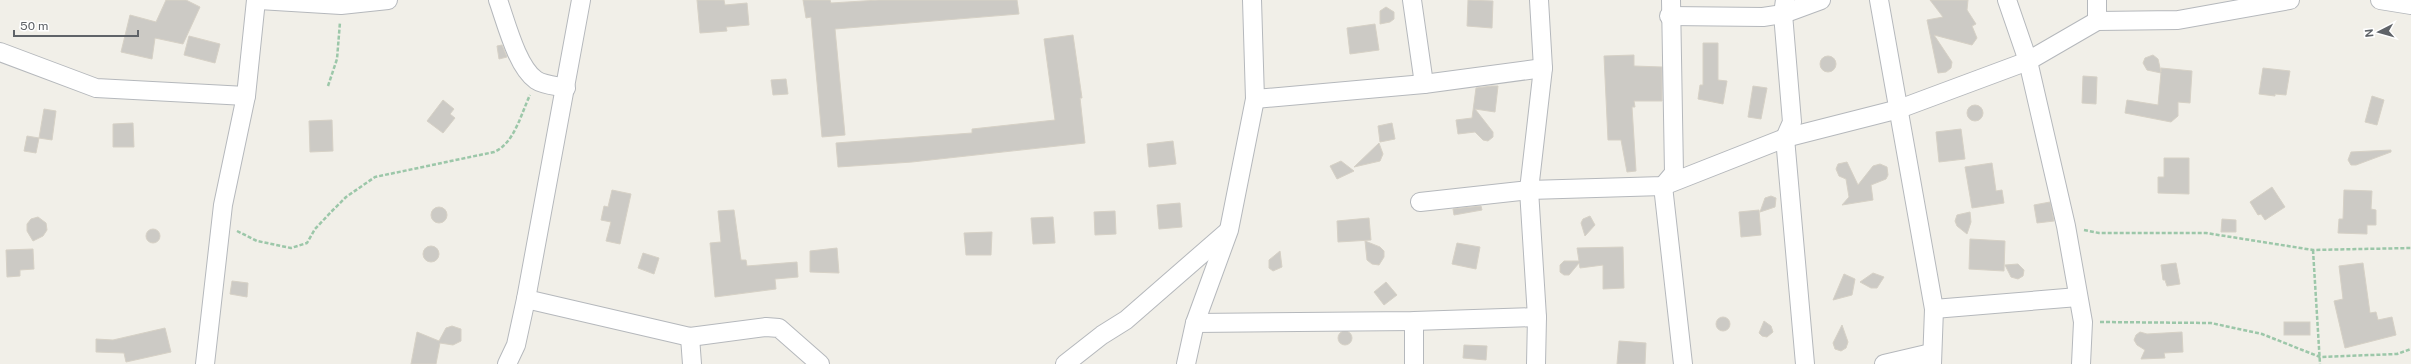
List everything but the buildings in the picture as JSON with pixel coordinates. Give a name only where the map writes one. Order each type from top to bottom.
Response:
[{"type":"street","points":[[205,364],[223,206],[246,96],[256,0]]},
{"type":"street","points":[[259,0],[341,5],[388,0]]},
{"type":"street","points":[[498,0],[516,51],[536,80],[566,88]]},
{"type":"street","points":[[507,364],[516,345],[526,299],[581,0]]},
{"type":"street","points":[[1186,364],[1195,323],[1229,230],[1255,99],[1252,0]]},
{"type":"street","points":[[1412,0],[1424,84]]},
{"type":"street","points":[[1536,364],[1537,317],[1529,190],[1543,68],[1539,0]]},
{"type":"street","points":[[1683,364],[1663,186],[1674,172],[1670,8],[1763,17],[1784,7],[1820,0]]},
{"type":"street","points":[[1879,0],[1934,309],[1932,359],[1884,364]]},
{"type":"street","points":[[2007,0],[2028,61],[2066,226],[2083,322],[2082,364]]},
{"type":"street","points":[[2097,0],[2097,21]]},
{"type":"street","points":[[1420,202],[1529,190],[1663,186],[1785,138],[1899,109],[2028,61],[2097,21],[2178,20],[2290,0]]},
{"type":"street","points":[[2380,0],[2411,5]]},
{"type":"street","points":[[1784,7],[1792,122],[1785,138],[1805,364]]},
{"type":"street","points":[[0,52],[96,88],[246,96]]},
{"type":"street","points":[[1255,99],[1424,84],[1543,68]]},
{"type":"street","points":[[1065,364],[1102,335],[1126,320],[1229,230]]},
{"type":"street","points":[[1934,309],[2078,297]]},
{"type":"street","points":[[526,299],[690,337],[766,327],[779,328],[820,364]]},
{"type":"street","points":[[1195,323],[1414,321],[1537,317]]},
{"type":"street","points":[[1414,321],[1414,364]]},
{"type":"street","points":[[690,337],[692,364]]},
{"type":"path","points":[[328,86],[337,59],[341,5]]},
{"type":"path","points":[[222,220],[247,237],[257,241],[290,248],[307,243],[315,229],[332,210],[346,197],[375,177],[494,152],[503,148],[509,140],[536,80]]},
{"type":"path","points":[[2066,226],[2099,233],[2206,233],[2313,250],[2411,248]]},
{"type":"path","points":[[2313,250],[2320,364]]},
{"type":"path","points":[[2083,322],[2211,323],[2262,334],[2320,357],[2397,354],[2411,349]]}]
